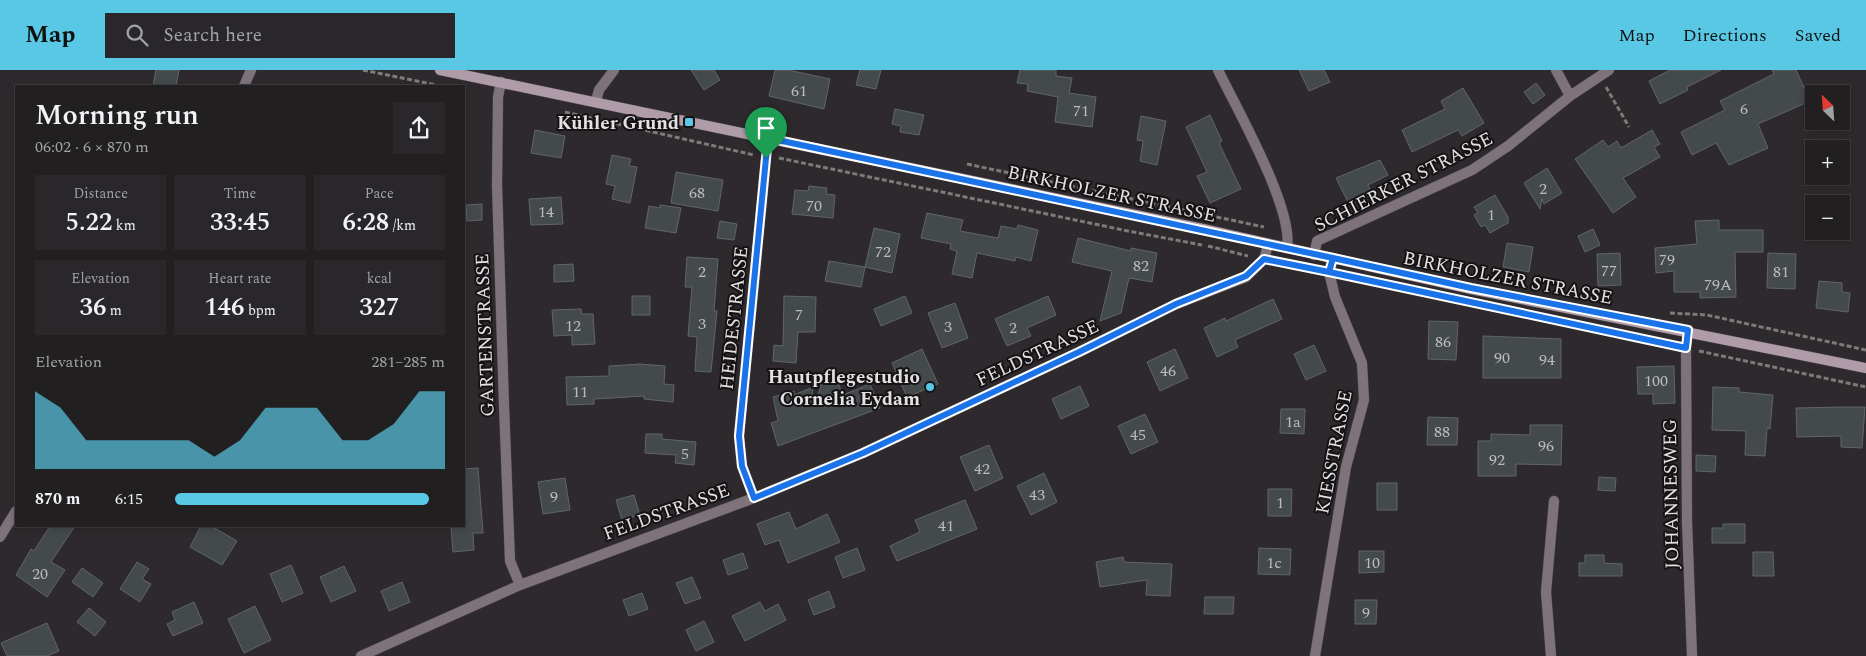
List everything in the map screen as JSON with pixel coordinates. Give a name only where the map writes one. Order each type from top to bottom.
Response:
[{"type":"street","points":[[244,85],[251,70]]},
{"type":"street","name":"BIRKHOLZER STRASSE","points":[[440,70],[1471,288],[1688,330],[1866,368]]},
{"type":"street","points":[[596,102],[599,90],[614,70]]},
{"type":"street","points":[[1218,70],[1278,198],[1289,235],[1287,248]]},
{"type":"street","points":[[1556,70],[1570,96]]},
{"type":"street","name":"SCHIERKER STRASSE","points":[[1314,255],[1317,241],[1472,170],[1520,137],[1570,96],[1609,70]]},
{"type":"street","name":"GARTENSTRASSE","points":[[501,82],[498,98],[497,185],[504,405],[510,561],[520,585]]},
{"type":"street","name":"HEIDESTRASSE","points":[[754,498],[742,466],[739,436],[768,138]]},
{"type":"street","points":[[1264,259],[1268,244]]},
{"type":"street","name":"KIESSTRASSE","points":[[1315,656],[1346,467],[1364,400],[1362,363],[1335,297],[1329,272],[1333,258]]},
{"type":"street","name":"FELDSTRASSE","points":[[361,656],[520,585],[754,498],[863,453],[1079,352],[1176,304],[1246,276],[1264,259]]},
{"type":"street","name":"JOHANNESWEG","points":[[1688,330],[1686,348],[1687,522],[1692,656]]},
{"type":"street","points":[[1551,656],[1546,592],[1554,500]]},
{"type":"street","points":[[0,537],[15,513]]},
{"type":"path","points":[[363,70],[438,85]]},
{"type":"path","points":[[1600,76],[1629,128]]},
{"type":"path","points":[[561,111],[766,158],[779,157],[1264,259]]},
{"type":"path","points":[[1686,348],[1866,387]]},
{"type":"building","points":[[156,70],[179,70],[176,85],[153,85]]},
{"type":"building","points":[[691,70],[714,70],[720,80],[704,90]]},
{"type":"building","points":[[775,70],[788,70],[830,79],[824,109],[769,96]]},
{"type":"building","points":[[860,70],[881,70],[876,89],[856,85]]},
{"type":"building","points":[[1020,70],[1056,70],[1056,76],[1072,78],[1069,93],[1096,97],[1092,127],[1055,122],[1058,97],[1027,91],[1028,84],[1017,83]]},
{"type":"building","points":[[1299,70],[1324,70],[1330,82],[1309,91]]},
{"type":"building","points":[[1670,70],[1721,70],[1687,87],[1688,90],[1660,104],[1649,81]]},
{"type":"building","points":[[1772,70],[1796,70],[1805,90],[1805,103],[1758,124],[1768,148],[1729,165],[1716,143],[1692,155],[1681,132],[1725,110],[1720,101],[1774,74]]},
{"type":"building","points":[[1536,83],[1545,95],[1533,104],[1524,92]]},
{"type":"building","points":[[1463,88],[1484,123],[1462,136],[1458,130],[1412,152],[1402,130],[1445,109],[1441,101]]},
{"type":"building","points":[[895,109],[924,115],[919,135],[900,132],[901,126],[892,124]]},
{"type":"building","points":[[1210,115],[1222,141],[1219,143],[1241,189],[1210,203],[1197,176],[1207,172],[1186,127]]},
{"type":"building","points":[[1141,116],[1166,121],[1157,165],[1140,161],[1143,141],[1137,140]]},
{"type":"building","points":[[535,130],[565,136],[561,158],[531,153]]},
{"type":"building","points":[[1652,130],[1660,144],[1654,147],[1660,157],[1623,178],[1636,197],[1613,213],[1575,159],[1603,140],[1608,147],[1617,141],[1621,148]]},
{"type":"building","points":[[612,155],[631,159],[629,166],[637,167],[630,203],[612,199],[615,186],[606,184]]},
{"type":"building","points":[[1380,160],[1388,175],[1368,185],[1372,194],[1349,204],[1336,178]]},
{"type":"building","points":[[1547,168],[1562,193],[1544,204],[1542,199],[1540,209],[1524,183]]},
{"type":"building","points":[[676,172],[723,180],[718,211],[671,203]]},
{"type":"building","points":[[809,186],[827,188],[826,194],[835,195],[833,218],[792,214],[795,190],[808,191]]},
{"type":"building","points":[[1495,195],[1508,217],[1508,223],[1490,233],[1485,225],[1481,227],[1474,215],[1478,213],[1474,207]]},
{"type":"building","points":[[561,197],[563,224],[531,225],[529,199]]},
{"type":"building","points":[[482,204],[482,220],[467,221],[466,205]]},
{"type":"building","points":[[660,205],[681,208],[676,233],[645,228],[649,206],[660,208]]},
{"type":"building","points":[[927,213],[963,220],[960,231],[998,238],[1001,226],[1017,229],[1018,225],[1038,230],[1031,261],[1016,257],[1015,261],[977,253],[972,278],[952,274],[957,251],[950,249],[951,244],[921,238]]},
{"type":"building","points":[[1719,220],[1719,230],[1763,230],[1763,252],[1735,252],[1736,297],[1700,298],[1700,292],[1674,292],[1674,271],[1656,273],[1655,248],[1697,244],[1695,221]]},
{"type":"building","points":[[720,221],[737,224],[734,240],[717,238]]},
{"type":"building","points":[[874,228],[900,234],[892,273],[865,267]]},
{"type":"building","points":[[1593,229],[1600,245],[1585,252],[1578,236]]},
{"type":"building","points":[[1078,238],[1131,251],[1131,248],[1157,253],[1152,282],[1129,278],[1121,313],[1100,321],[1112,271],[1072,262]]},
{"type":"building","points":[[1507,243],[1533,247],[1529,272],[1503,267]]},
{"type":"building","points":[[1620,253],[1621,285],[1598,286],[1597,254]]},
{"type":"building","points":[[1768,253],[1796,254],[1795,289],[1767,288]]},
{"type":"building","points":[[687,257],[718,259],[714,311],[717,311],[711,372],[695,371],[697,337],[688,336],[692,287],[685,287]]},
{"type":"building","points":[[829,261],[865,267],[861,287],[825,281]]},
{"type":"building","points":[[573,264],[574,281],[554,282],[554,265]]},
{"type":"building","points":[[1819,281],[1842,283],[1842,292],[1850,293],[1848,312],[1816,308]]},
{"type":"building","points":[[632,296],[650,296],[650,315],[632,315]]},
{"type":"building","points":[[784,296],[816,297],[815,332],[798,332],[796,363],[773,361],[774,345],[783,346]]},
{"type":"building","points":[[905,296],[912,313],[881,326],[874,309]]},
{"type":"building","points":[[1048,296],[1056,315],[1027,328],[1031,336],[1007,346],[995,319]]},
{"type":"building","points":[[1273,299],[1282,319],[1235,340],[1238,347],[1217,357],[1204,328],[1225,318],[1226,321]]},
{"type":"building","points":[[955,303],[968,338],[942,348],[928,313]]},
{"type":"building","points":[[581,309],[582,314],[593,314],[595,344],[572,345],[572,335],[554,336],[552,310]]},
{"type":"building","points":[[1429,321],[1458,322],[1456,360],[1428,359]]},
{"type":"building","points":[[1483,336],[1561,339],[1561,378],[1483,378]]},
{"type":"building","points":[[1314,345],[1326,371],[1306,380],[1294,354]]},
{"type":"building","points":[[922,349],[938,384],[907,397],[892,363]]},
{"type":"building","points":[[1175,349],[1188,378],[1160,391],[1147,362]]},
{"type":"building","points":[[640,364],[665,366],[664,384],[674,385],[673,402],[644,399],[644,396],[594,399],[594,404],[567,405],[566,377],[609,376],[609,366]]},
{"type":"building","points":[[1674,366],[1675,403],[1653,404],[1653,394],[1638,394],[1637,367]]},
{"type":"building","points":[[836,378],[843,395],[870,384],[880,408],[778,446],[771,423],[778,421],[773,397],[794,391],[794,395],[813,387],[812,399],[817,400],[821,384]]},
{"type":"building","points":[[1080,386],[1089,406],[1061,419],[1052,399]]},
{"type":"building","points":[[1713,387],[1739,388],[1739,392],[1773,395],[1770,429],[1767,428],[1765,456],[1745,455],[1746,431],[1712,430]]},
{"type":"building","points":[[1865,407],[1862,448],[1841,447],[1841,436],[1797,437],[1796,408]]},
{"type":"building","points":[[1281,409],[1305,409],[1304,434],[1280,433]]},
{"type":"building","points":[[1145,414],[1158,442],[1131,454],[1118,426]]},
{"type":"building","points":[[1428,417],[1458,418],[1457,445],[1427,445]]},
{"type":"building","points":[[1530,425],[1562,425],[1561,465],[1516,464],[1516,476],[1478,476],[1478,441],[1491,441],[1491,434],[1530,435]]},
{"type":"building","points":[[646,434],[662,434],[662,439],[696,442],[694,465],[675,463],[676,455],[645,453]]},
{"type":"building","points":[[989,445],[1003,478],[975,491],[960,457]]},
{"type":"building","points":[[1696,455],[1716,456],[1715,472],[1696,471]]},
{"type":"building","points":[[478,468],[483,533],[473,533],[474,550],[453,552],[451,527],[465,527],[465,469]]},
{"type":"building","points":[[1044,473],[1057,502],[1031,515],[1017,486]]},
{"type":"building","points":[[1599,477],[1616,478],[1615,491],[1598,490]]},
{"type":"building","points":[[565,478],[570,510],[543,514],[538,482]]},
{"type":"building","points":[[1377,483],[1397,483],[1397,510],[1377,510]]},
{"type":"building","points":[[1268,489],[1292,489],[1291,516],[1268,516]]},
{"type":"building","points":[[634,495],[640,515],[622,520],[616,500]]},
{"type":"building","points":[[965,500],[977,529],[897,561],[890,546],[920,532],[915,520]]},
{"type":"building","points":[[789,512],[796,529],[827,514],[840,542],[788,563],[779,540],[765,545],[757,524]]},
{"type":"building","points":[[1723,524],[1745,524],[1745,543],[1712,543],[1712,528],[1723,528]]},
{"type":"building","points":[[49,527],[74,527],[51,562],[65,570],[47,597],[16,575],[31,549],[34,551]]},
{"type":"building","points":[[200,527],[213,527],[237,541],[222,565],[190,547]]},
{"type":"building","points":[[857,548],[865,570],[843,578],[835,557]]},
{"type":"building","points":[[1259,548],[1291,549],[1290,575],[1258,574]]},
{"type":"building","points":[[1359,551],[1384,551],[1384,572],[1359,573]]},
{"type":"building","points":[[1753,552],[1773,552],[1774,576],[1753,576]]},
{"type":"building","points":[[743,553],[748,568],[728,575],[723,560]]},
{"type":"building","points":[[1585,555],[1604,555],[1604,563],[1622,564],[1622,576],[1579,576],[1579,563],[1585,563]]},
{"type":"building","points":[[1123,557],[1124,562],[1172,564],[1170,596],[1146,595],[1147,580],[1100,587],[1096,562]]},
{"type":"building","points":[[137,562],[149,569],[142,579],[151,584],[140,602],[120,589]]},
{"type":"building","points":[[291,565],[303,593],[282,602],[270,574]]},
{"type":"building","points":[[344,566],[356,591],[331,602],[320,577]]},
{"type":"building","points":[[82,568],[103,583],[93,597],[72,582]]},
{"type":"building","points":[[692,577],[701,598],[685,604],[676,583]]},
{"type":"building","points":[[402,582],[410,602],[389,611],[381,591]]},
{"type":"building","points":[[829,591],[835,607],[814,615],[808,600]]},
{"type":"building","points":[[642,593],[648,609],[629,616],[623,600]]},
{"type":"building","points":[[1205,597],[1234,597],[1233,614],[1204,614]]},
{"type":"building","points":[[1355,600],[1377,600],[1376,624],[1355,624]]},
{"type":"building","points":[[194,602],[203,623],[173,636],[167,624],[175,620],[172,612]]},
{"type":"building","points":[[760,602],[765,611],[778,604],[786,620],[745,641],[732,616]]},
{"type":"building","points":[[255,606],[271,640],[244,653],[228,619]]},
{"type":"building","points":[[89,608],[106,622],[95,636],[77,622]]},
{"type":"building","points":[[704,621],[714,642],[696,651],[686,630]]},
{"type":"building","points":[[47,623],[59,651],[47,656],[7,656],[1,643]]},
{"type":"place","name":"Kühler Grund","points":[[689,122]]},
{"type":"place","name":"Hautpflegestudio Cornelia Eydam","points":[[930,387]]},
{"type":"route","points":[[766,158],[739,436],[742,466],[754,498],[863,453],[1079,352],[1176,304],[1246,276],[1264,259],[1329,272],[1333,258],[1471,288],[1688,330],[1686,348],[1470,304],[1329,272],[1333,258],[768,138],[766,158]]}]
